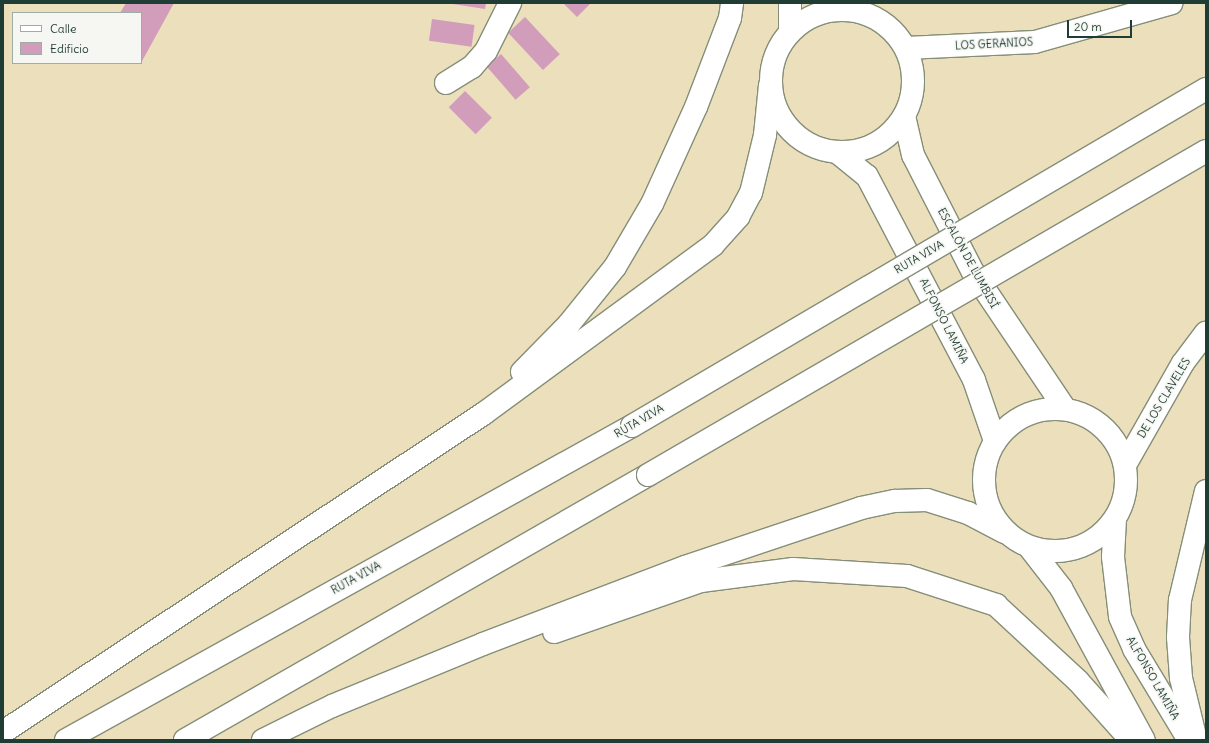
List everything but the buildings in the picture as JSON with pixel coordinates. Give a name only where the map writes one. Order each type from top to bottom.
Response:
[{"type":"main road","points":[[446,83],[472,68],[486,51],[510,3]]},
{"type":"main road","points":[[483,414],[569,324],[615,267],[652,204],[696,108],[730,18],[732,3]]},
{"type":"main road","points":[[790,3],[790,32]]},
{"type":"main road","name":"LOS GERANIOS","points":[[906,48],[1035,42],[1172,3]]},
{"type":"main road","points":[[3,732],[483,414],[713,245],[738,217],[751,193],[766,136],[770,84],[772,65],[779,48],[790,32],[808,18],[829,10],[850,6],[874,16],[893,30],[906,48],[913,75],[913,89],[904,116],[883,140],[869,147],[837,152],[817,148],[799,138],[789,128],[774,105],[770,84]]},
{"type":"main road","name":"RUTA VIVA","points":[[66,740],[632,426],[1206,89]]},
{"type":"main road","name":"ESCALÓN DE LUMBISÍ","points":[[904,116],[913,155],[973,272],[1065,409]]},
{"type":"main road","points":[[186,740],[648,475],[1206,151]]},
{"type":"main road","name":"ALFONSO LAMIÑA","points":[[837,152],[867,176],[974,380],[995,441]]},
{"type":"main road","name":"DE LOS CLAVELES","points":[[1125,465],[1183,363],[1206,333]]},
{"type":"main road","points":[[263,740],[332,706],[429,666],[643,582],[860,508],[895,501],[927,500],[968,513],[1030,548],[1048,552],[1068,551],[1086,545],[1115,519],[1124,496],[1125,465],[1117,445],[1104,428],[1086,415],[1065,409],[1045,409],[1025,415],[1008,426],[995,441],[987,459],[984,485],[985,498],[992,516],[1004,532]]},
{"type":"main road","points":[[1196,740],[1181,678],[1178,629],[1180,600],[1206,491]]},
{"type":"main road","name":"ALFONSO LAMIÑA","points":[[1115,519],[1113,557],[1120,618],[1134,649],[1189,740]]},
{"type":"main road","points":[[1030,548],[1061,588],[1144,740]]},
{"type":"main road","points":[[429,666],[520,644],[700,581],[793,569],[907,576],[996,605],[1078,681],[1131,740]]}]
